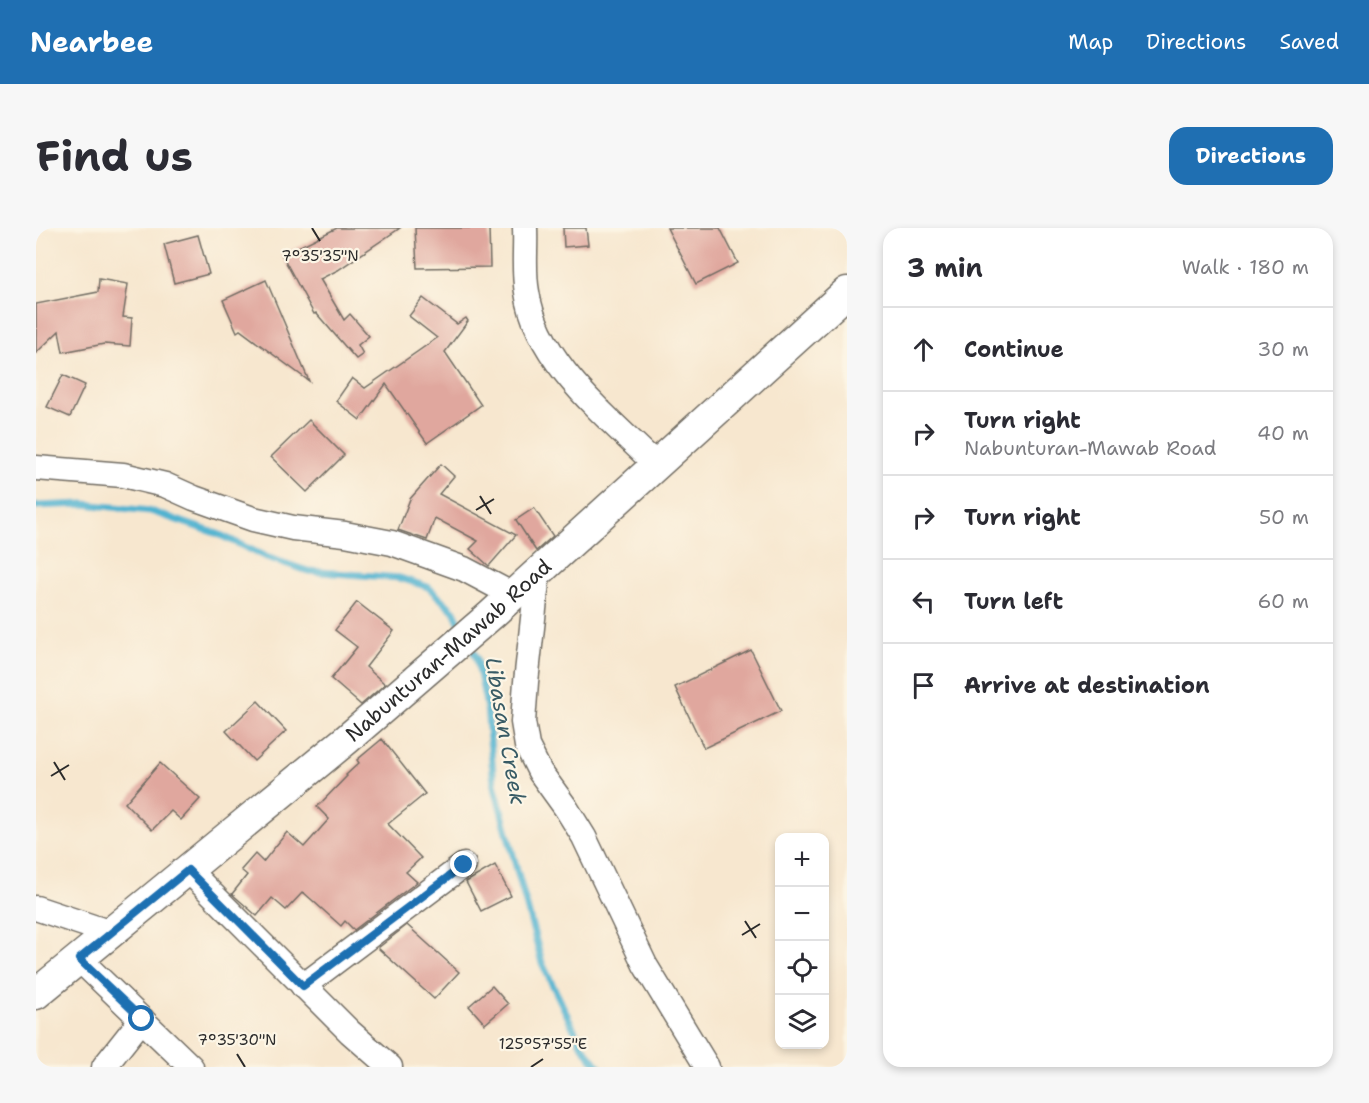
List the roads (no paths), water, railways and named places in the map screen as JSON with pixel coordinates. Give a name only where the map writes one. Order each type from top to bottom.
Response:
[{"type":"main road","name":"Nabunturan-Mawab Road","points":[[36,994],[346,740],[502,605],[847,292]]},
{"type":"street","points":[[525,228],[526,291],[535,324],[547,346],[576,384],[656,465]]},
{"type":"street","points":[[36,468],[123,475],[165,485],[253,519],[293,528],[345,534],[392,543],[464,568],[502,605]]},
{"type":"street","points":[[538,573],[523,722],[527,746],[540,772],[584,837],[645,965],[707,1067]]},
{"type":"street","points":[[303,986],[464,865]]},
{"type":"street","points":[[188,870],[350,1032],[390,1067]]},
{"type":"street","points":[[36,908],[111,933]]},
{"type":"street","points":[[79,959],[191,1067]]},
{"type":"street","points":[[104,1067],[142,1019]]},
{"type":"waterway","name":"Libasan Creek","points":[[36,506],[84,504],[150,511],[218,534],[266,557],[308,571],[400,578],[428,587],[454,611],[463,631]]},
{"type":"waterway","name":"Libasan Creek","points":[[469,643],[477,659],[487,707],[494,784],[542,963],[581,1044],[599,1067]]}]
